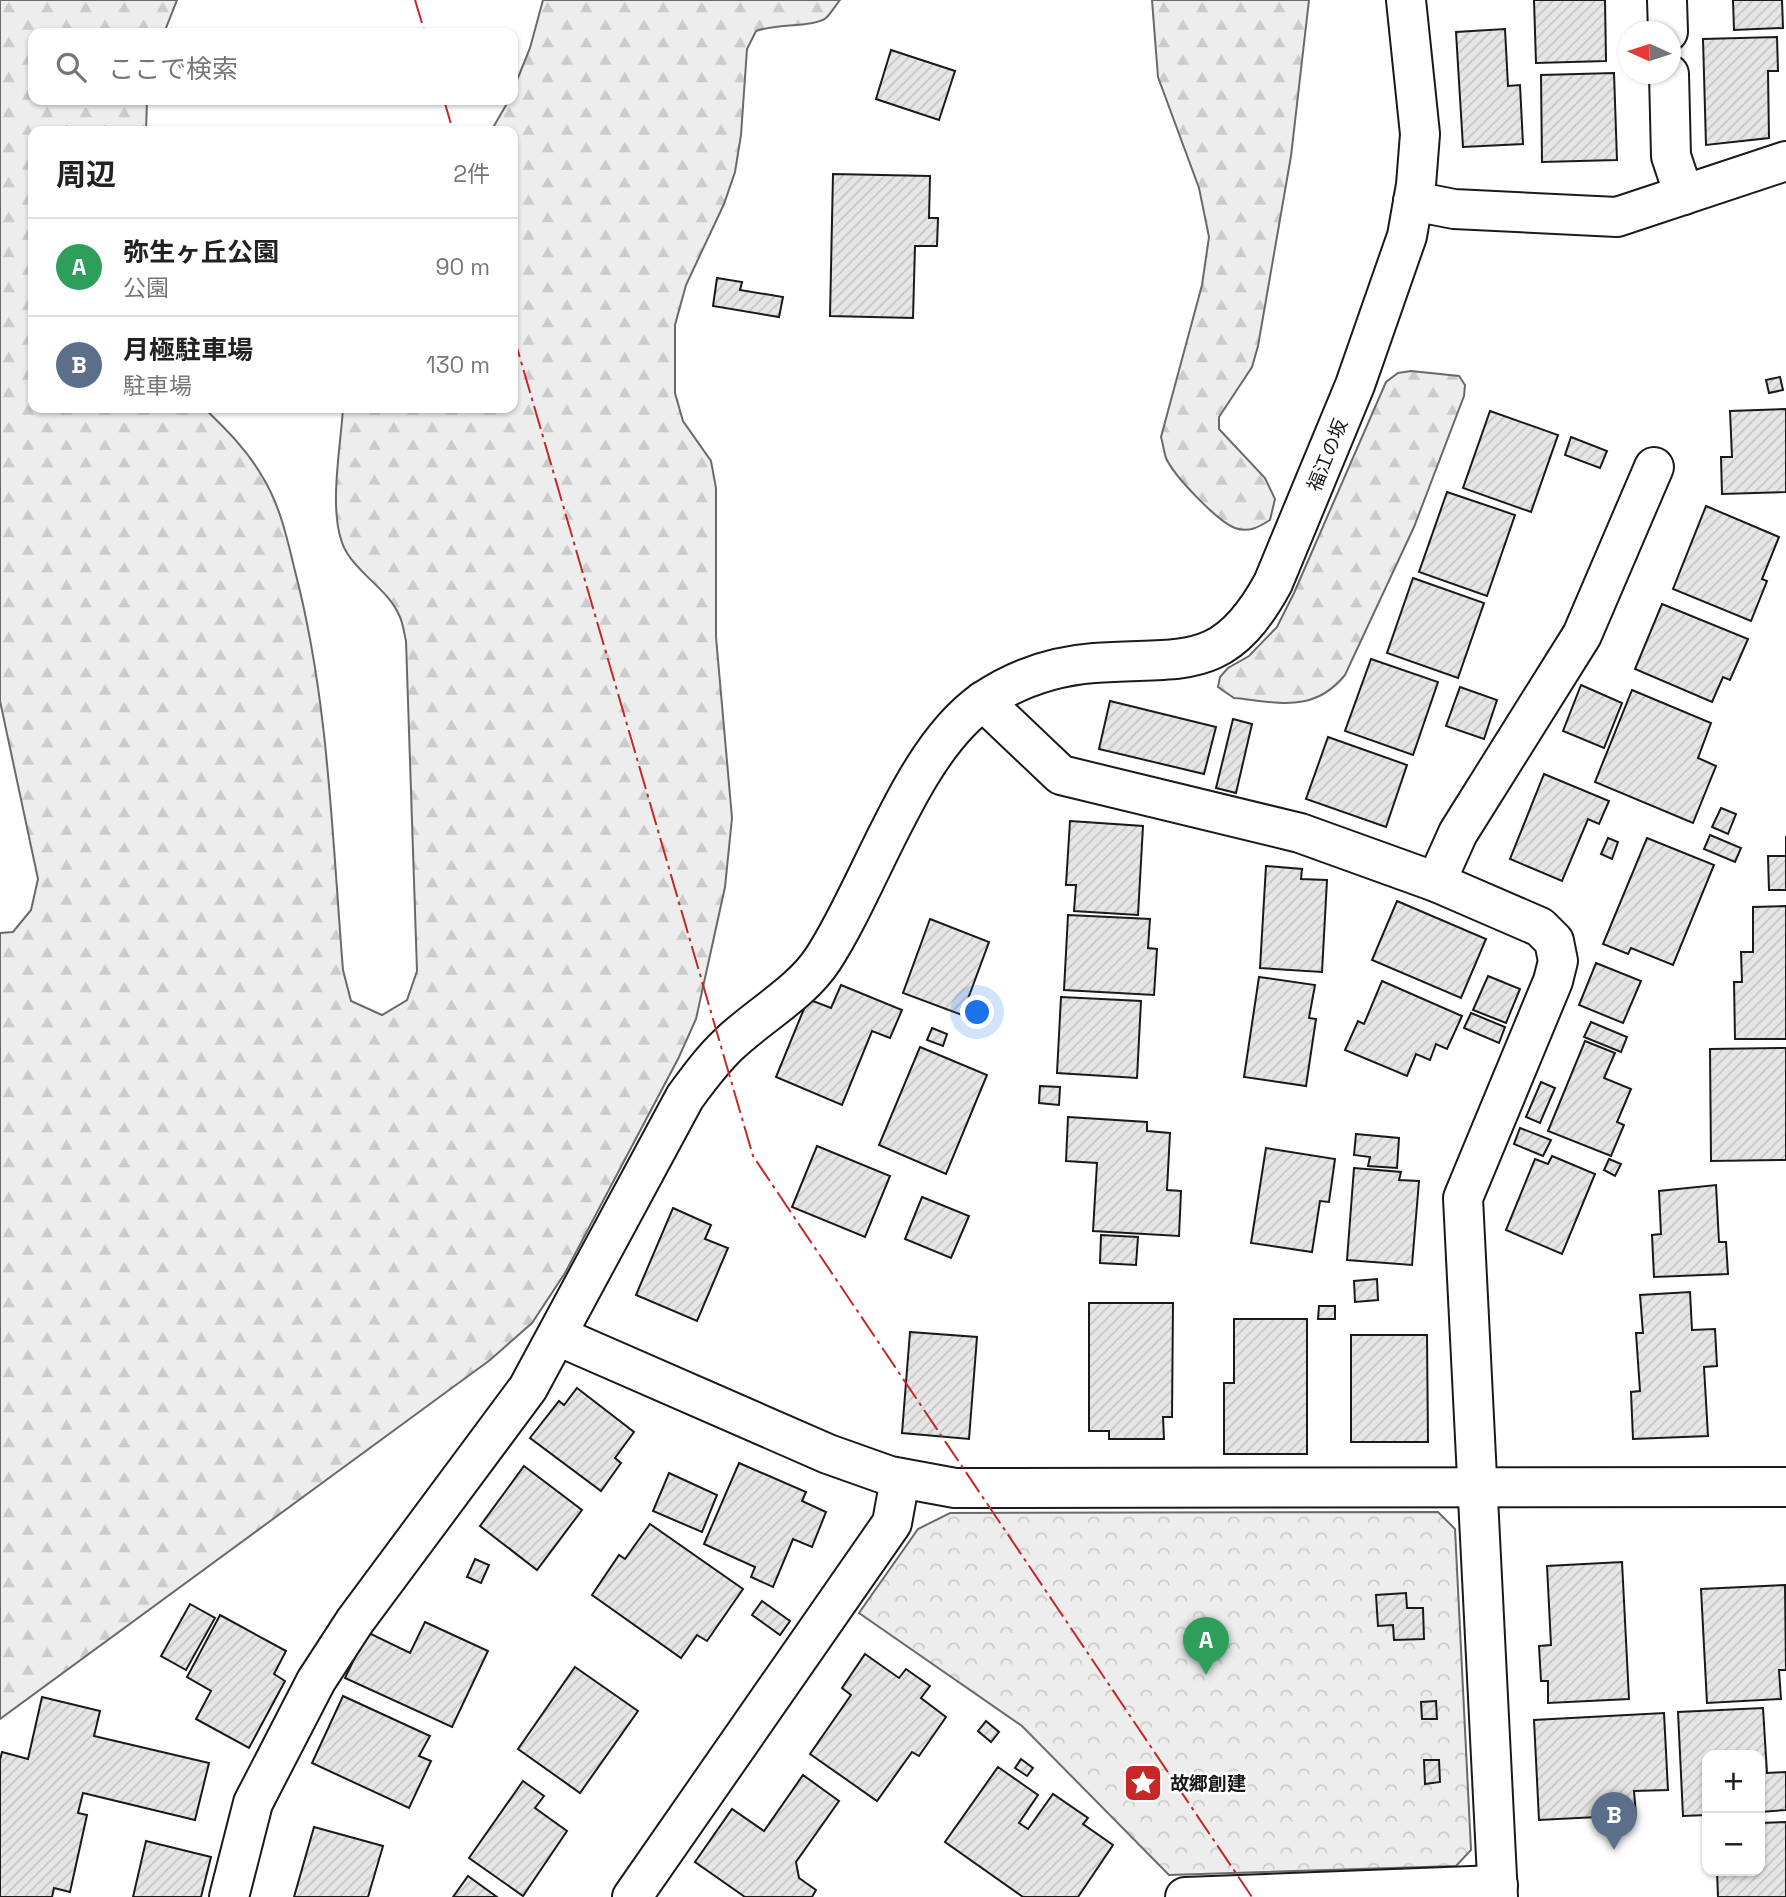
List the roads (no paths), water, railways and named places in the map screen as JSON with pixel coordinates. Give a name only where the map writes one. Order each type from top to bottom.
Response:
[{"type":"street","name":"福江の坂","points":[[229,1897],[253,1803],[316,1681],[355,1621],[496,1435],[528,1388],[685,1097],[705,1069],[728,1045],[821,962],[929,759],[953,727],[983,701],[1017,681],[1054,668],[1094,663],[1172,662],[1205,654],[1233,636],[1256,613],[1278,570],[1355,385],[1407,236],[1420,134],[1406,0]]},
{"type":"street","points":[[1667,0],[1668,21]]},
{"type":"street","points":[[1669,84],[1671,156],[1684,195]]},
{"type":"street","points":[[1413,201],[1454,209],[1617,217],[1786,161]]},
{"type":"street","points":[[1436,882],[1458,833],[1582,635],[1654,467]]},
{"type":"street","points":[[983,701],[1061,775],[1300,833],[1436,882],[1540,927],[1554,941],[1558,961],[1462,1198],[1498,1891],[1185,1897]]},
{"type":"street","points":[[558,1336],[828,1454],[900,1479],[955,1488],[1786,1487]]},
{"type":"street","points":[[632,1897],[892,1523],[900,1479]]},
{"type":"place","name":"弥生ヶ丘公園","points":[[1206,1675]]},
{"type":"place","name":"故郷創建","points":[[1143,1783]]},
{"type":"place","name":"月極駐車場","points":[[1614,1850]]}]
